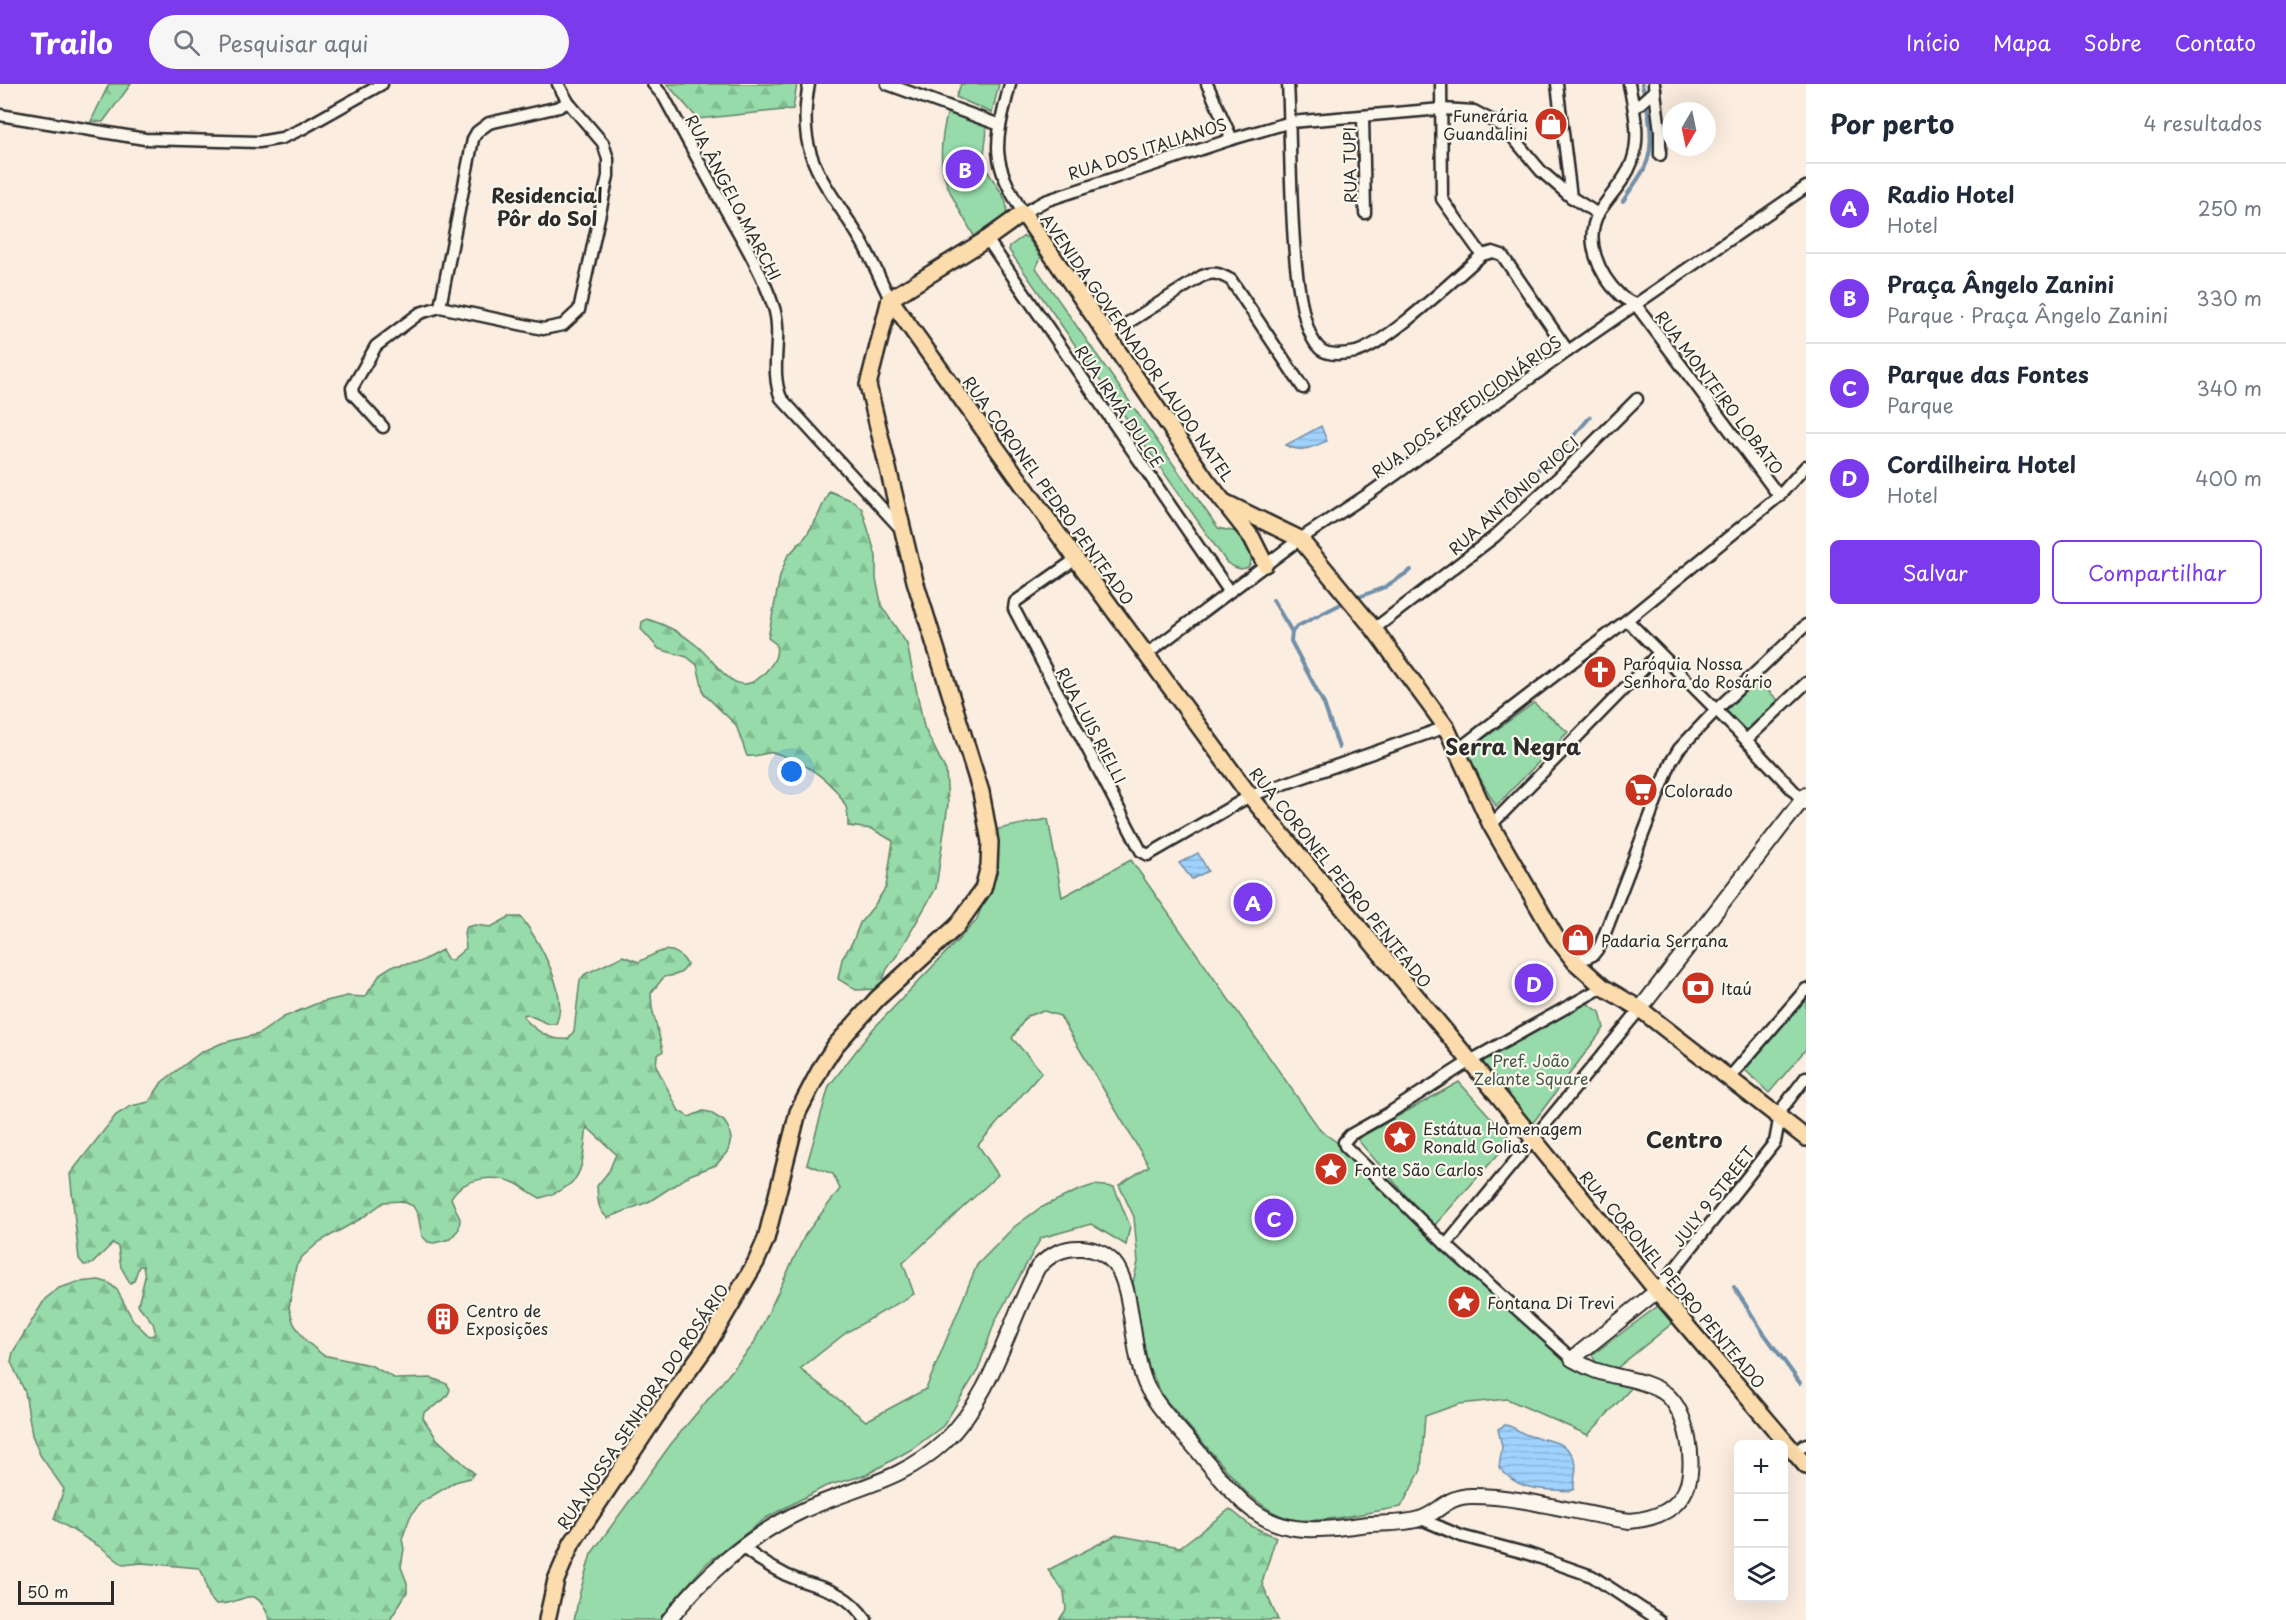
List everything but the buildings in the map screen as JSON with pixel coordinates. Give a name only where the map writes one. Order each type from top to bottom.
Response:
[{"type":"main road","name":"RUA DOS ITALIANOS","points":[[890,299],[987,239],[1023,213]]},
{"type":"main road","name":"AVENIDA GOVERNADOR LAUDO NATEL","points":[[1023,213],[1207,481],[1252,538],[1265,564]]},
{"type":"main road","name":"RUA NOSSA SENHORA DO ROSÁRIO","points":[[547,1620],[556,1580],[572,1543],[630,1454],[708,1344],[756,1262],[766,1239],[798,1112],[822,1066],[835,1046],[877,999],[957,926],[983,889],[989,866],[990,842],[981,792],[915,581],[868,385],[890,299]]},
{"type":"main road","name":"RUA CORONEL PEDRO PENTEADO","points":[[890,299],[1076,559],[1250,796],[1657,1291],[1800,1448],[1806,1466]]},
{"type":"main road","name":"AVENIDA GOVERNADOR LAUDO NATEL","points":[[1224,502],[1300,539]]},
{"type":"main road","points":[[1300,539],[1374,629],[1446,727],[1491,825],[1555,936],[1575,962],[1603,987],[1640,1009],[1806,1138]]},
{"type":"street","points":[[0,108],[0,115],[145,140],[259,142],[282,138],[302,129],[382,84]]},
{"type":"street","points":[[383,427],[353,394],[352,388],[376,346],[420,313],[440,307],[543,329],[563,325],[579,310],[608,176],[608,159],[603,143],[568,102],[558,84]]},
{"type":"street","name":"RUA ÂNGELO MARCHI","points":[[653,84],[664,97],[756,266],[771,300],[777,324],[775,375],[781,398],[904,532]]},
{"type":"street","points":[[809,84],[805,126],[814,165],[824,186],[860,238],[890,299]]},
{"type":"street","points":[[887,84],[1000,125]]},
{"type":"street","points":[[1011,84],[1000,125],[997,154],[1001,172],[1023,213]]},
{"type":"street","points":[[1207,84],[1232,139]]},
{"type":"street","points":[[1288,84],[1296,275],[1313,341],[1322,351],[1342,354],[1358,352],[1391,332],[1482,255],[1493,252],[1503,255],[1568,351]]},
{"type":"street","points":[[1441,84],[1442,199],[1482,255]]},
{"type":"street","points":[[1557,84],[1571,197]]},
{"type":"street","points":[[1598,214],[1624,178],[1632,160],[1636,141],[1636,107],[1629,84]]},
{"type":"street","points":[[1636,107],[1654,89]]},
{"type":"street","points":[[1654,89],[1660,131],[1660,155]]},
{"type":"street","points":[[440,307],[473,139],[477,132],[489,123],[558,107],[568,102]]},
{"type":"street","name":"RUA DOS ITALIANOS","points":[[1023,213],[1045,201],[1232,139],[1291,122],[1442,109],[1474,111],[1490,117],[1504,127],[1541,171],[1571,197],[1598,214]]},
{"type":"street","name":"RUA TUPI","points":[[1363,116],[1365,213]]},
{"type":"street","name":"RUA DOS EXPEDICIONÁRIOS","points":[[1147,654],[1300,539],[1370,494],[1568,351],[1806,187]]},
{"type":"street","name":"RUA MONTEIRO LOBATO","points":[[1598,214],[1594,229],[1595,258],[1600,268],[1621,296],[1636,305],[1779,496]]},
{"type":"street","name":"RUA IRMÃ DULCE","points":[[987,239],[1229,591]]},
{"type":"street","points":[[1107,336],[1202,276],[1218,273],[1231,280],[1303,388]]},
{"type":"street","name":"RUA ANTÔNIO RIOCI","points":[[1374,629],[1494,537],[1560,477],[1637,399]]},
{"type":"street","points":[[1456,751],[1627,620],[1779,496],[1806,466]]},
{"type":"street","name":"RUA LUIS RIELLI","points":[[1076,559],[1015,602],[1016,612],[1141,851],[1148,855],[1151,854],[1250,796]]},
{"type":"street","points":[[1446,1245],[1640,1009],[1805,800],[1627,620]]},
{"type":"street","points":[[1575,962],[1588,958],[1597,951],[1671,762],[1679,749],[1716,710],[1806,625]]},
{"type":"street","points":[[1491,825],[1659,652]]},
{"type":"street","points":[[1746,740],[1806,682]]},
{"type":"street","points":[[1250,796],[1446,727]]},
{"type":"street","points":[[669,1620],[704,1579],[742,1547],[804,1510],[893,1476],[943,1443],[966,1418],[990,1381],[1038,1267],[1049,1256],[1075,1248],[1090,1249],[1104,1255],[1114,1263],[1125,1290],[1138,1362],[1147,1387],[1163,1411],[1248,1506],[1279,1525],[1305,1531],[1420,1519],[1445,1503],[1469,1496],[1507,1499],[1630,1521],[1648,1519],[1661,1514],[1679,1499],[1687,1488],[1689,1444],[1685,1423],[1668,1396],[1650,1384],[1596,1371],[1572,1359],[1446,1245],[1345,1146],[1344,1140],[1470,1061],[1603,987]]},
{"type":"street","points":[[1730,1078],[1806,989]]},
{"type":"street","points":[[1779,1115],[1806,1077]]},
{"type":"street","name":"JULY 9 STREET","points":[[1657,1291],[1775,1142],[1778,1136],[1779,1115]]},
{"type":"street","points":[[1572,1359],[1657,1291]]},
{"type":"street","points":[[1420,1519],[1461,1536],[1529,1554],[1592,1576],[1659,1620]]},
{"type":"street","points":[[742,1547],[761,1562],[788,1576],[828,1588],[843,1596],[857,1607],[866,1620]]},
{"type":"green space","points":[[109,84],[131,84],[103,122],[91,121]]},
{"type":"green space","points":[[667,84],[797,84],[793,109],[698,119]]},
{"type":"green space","points":[[961,84],[999,84],[992,113],[956,97]]},
{"type":"green space","points":[[948,111],[986,126],[985,165],[1006,201],[1006,214],[974,236],[949,190],[942,163],[941,148]]},
{"type":"green space","points":[[1024,236],[1028,238],[1041,257],[1036,268],[1218,528],[1236,532],[1245,540],[1251,554],[1248,567],[1240,569],[1227,563],[1009,250],[1010,246]]},
{"type":"green space","points":[[829,491],[853,501],[862,509],[876,556],[876,579],[882,607],[907,644],[924,727],[946,771],[948,804],[936,888],[887,969],[883,979],[885,980],[876,989],[856,990],[838,979],[842,959],[860,923],[886,887],[893,841],[872,829],[848,826],[847,809],[841,798],[826,780],[806,766],[775,753],[747,756],[736,725],[704,694],[697,665],[687,657],[659,649],[641,629],[642,622],[647,619],[666,626],[696,645],[729,678],[738,683],[747,684],[757,680],[770,666],[776,654],[776,644],[768,638],[780,576],[787,557],[806,536]]},
{"type":"green space","points":[[1757,680],[1780,702],[1746,734],[1725,712]]},
{"type":"green space","points":[[1534,703],[1568,732],[1496,806],[1465,752]]},
{"type":"green space","points":[[1048,819],[1062,897],[1131,860],[1321,1131],[1338,1143],[1433,1238],[1567,1359],[1633,1386],[1588,1435],[1507,1399],[1459,1404],[1425,1416],[1421,1470],[1401,1507],[1313,1520],[1288,1518],[1270,1510],[1245,1491],[1164,1398],[1149,1368],[1133,1282],[1138,1262],[1134,1217],[1119,1185],[1149,1166],[1060,1016],[1044,1011],[1027,1016],[1012,1038],[1042,1072],[978,1145],[998,1175],[903,1263],[914,1294],[847,1332],[800,1369],[866,1421],[926,1389],[977,1265],[1014,1227],[1040,1208],[1094,1185],[1114,1187],[1130,1226],[1126,1245],[1091,1224],[1041,1238],[995,1321],[978,1370],[943,1426],[912,1449],[866,1475],[826,1486],[766,1518],[706,1564],[674,1600],[662,1620],[574,1620],[591,1554],[671,1444],[753,1345],[805,1235],[840,1189],[833,1174],[807,1164],[829,1086],[873,1029],[976,921],[987,894],[995,864],[998,829]]},
{"type":"green space","points":[[509,917],[521,917],[536,940],[556,983],[559,998],[556,1024],[549,1024],[526,1014],[524,1018],[533,1027],[555,1038],[568,1039],[574,1031],[580,980],[585,974],[623,956],[639,962],[658,952],[670,951],[682,957],[687,964],[683,970],[678,974],[664,977],[651,993],[652,1008],[663,1051],[657,1056],[656,1066],[679,1111],[689,1117],[703,1111],[709,1112],[724,1121],[731,1139],[728,1151],[716,1165],[690,1175],[650,1201],[608,1218],[600,1208],[597,1186],[609,1171],[616,1154],[587,1127],[584,1154],[578,1173],[574,1181],[555,1193],[540,1198],[507,1180],[488,1179],[471,1182],[456,1191],[451,1198],[460,1219],[459,1229],[450,1239],[434,1243],[428,1242],[422,1236],[418,1215],[413,1206],[402,1201],[384,1202],[362,1218],[319,1242],[302,1257],[296,1266],[289,1308],[294,1324],[306,1341],[323,1355],[370,1365],[396,1379],[432,1378],[447,1384],[450,1389],[446,1397],[424,1412],[423,1418],[437,1439],[474,1473],[470,1478],[455,1482],[420,1503],[410,1517],[402,1539],[404,1549],[401,1567],[407,1583],[407,1592],[390,1620],[270,1620],[259,1600],[253,1597],[225,1604],[215,1604],[208,1594],[204,1576],[199,1568],[142,1563],[123,1565],[102,1548],[54,1519],[64,1489],[40,1455],[32,1435],[25,1392],[11,1362],[13,1352],[45,1299],[59,1288],[78,1282],[99,1280],[109,1283],[117,1290],[133,1320],[149,1336],[154,1335],[155,1330],[153,1323],[138,1305],[145,1277],[143,1266],[139,1266],[134,1281],[130,1283],[121,1267],[118,1247],[113,1243],[92,1264],[84,1265],[79,1259],[70,1174],[116,1115],[131,1106],[149,1102],[162,1082],[200,1053],[222,1043],[259,1034],[284,1017],[318,1003],[347,996],[365,997],[381,973],[392,966],[420,962],[442,950],[448,960],[452,960],[466,948],[464,933],[467,927],[475,925],[491,927]]},
{"type":"green space","points":[[1806,995],[1806,1049],[1769,1093],[1742,1067]]},
{"type":"green space","name":"Pref. João Zelante Square","points":[[1580,1003],[1588,1004],[1600,1012],[1604,1028],[1532,1124],[1478,1060]]},
{"type":"green space","points":[[1459,1082],[1511,1140],[1433,1227],[1357,1139]]},
{"type":"green space","points":[[1662,1303],[1675,1321],[1617,1368],[1611,1370],[1598,1366],[1592,1355]]},
{"type":"green space","points":[[1230,1509],[1251,1526],[1276,1537],[1262,1583],[1278,1620],[1059,1620],[1066,1610],[1064,1592],[1048,1570],[1116,1535],[1180,1547]]},
{"type":"water","points":[[1321,426],[1327,441],[1302,449],[1286,445]]},
{"type":"water","points":[[1198,853],[1208,871],[1192,879],[1179,863]]},
{"type":"water","points":[[1505,1425],[1567,1448],[1576,1464],[1574,1489],[1570,1491],[1531,1488],[1514,1481],[1507,1475],[1499,1467],[1502,1447],[1498,1429]]},
{"type":"waterway","points":[[1623,201],[1644,169],[1650,149],[1650,127],[1642,84]]},
{"type":"waterway","points":[[1488,514],[1567,444],[1590,417]]},
{"type":"waterway","points":[[1359,597],[1385,587],[1411,570]]},
{"type":"waterway","points":[[1273,600],[1292,632]]},
{"type":"waterway","points":[[1339,605],[1296,627],[1292,632],[1291,641],[1324,704],[1339,748]]},
{"type":"waterway","points":[[1734,1287],[1800,1383]]},
{"type":"place","name":"Funerária Guandalini","points":[[1551,124]]},
{"type":"place","name":"Praça Ângelo Zanini","points":[[965,169]]},
{"type":"place","name":"Paróquia Nossa Senhora do Rosário","points":[[1600,672]]},
{"type":"place","name":"Colorado","points":[[1641,790]]},
{"type":"place","name":"Radio Hotel","points":[[1253,902]]},
{"type":"place","name":"Padaria Serrana","points":[[1578,940]]},
{"type":"place","name":"Cordilheira Hotel","points":[[1534,983]]},
{"type":"place","name":"Itaú","points":[[1698,988]]},
{"type":"place","name":"Estátua Homenagem Ronald Golias","points":[[1400,1137]]},
{"type":"place","name":"Fonte São Carlos","points":[[1331,1169]]},
{"type":"place","name":"Parque das Fontes","points":[[1274,1218]]},
{"type":"place","name":"Fontana Di Trevi","points":[[1464,1302]]},
{"type":"place","name":"Centro de Exposições","points":[[443,1319]]},
{"type":"district","name":"Residencial Pôr do Sol","points":[[547,206]]},
{"type":"district","name":"Serra Negra","points":[[1513,745]]},
{"type":"district","name":"Centro","points":[[1684,1138]]}]
